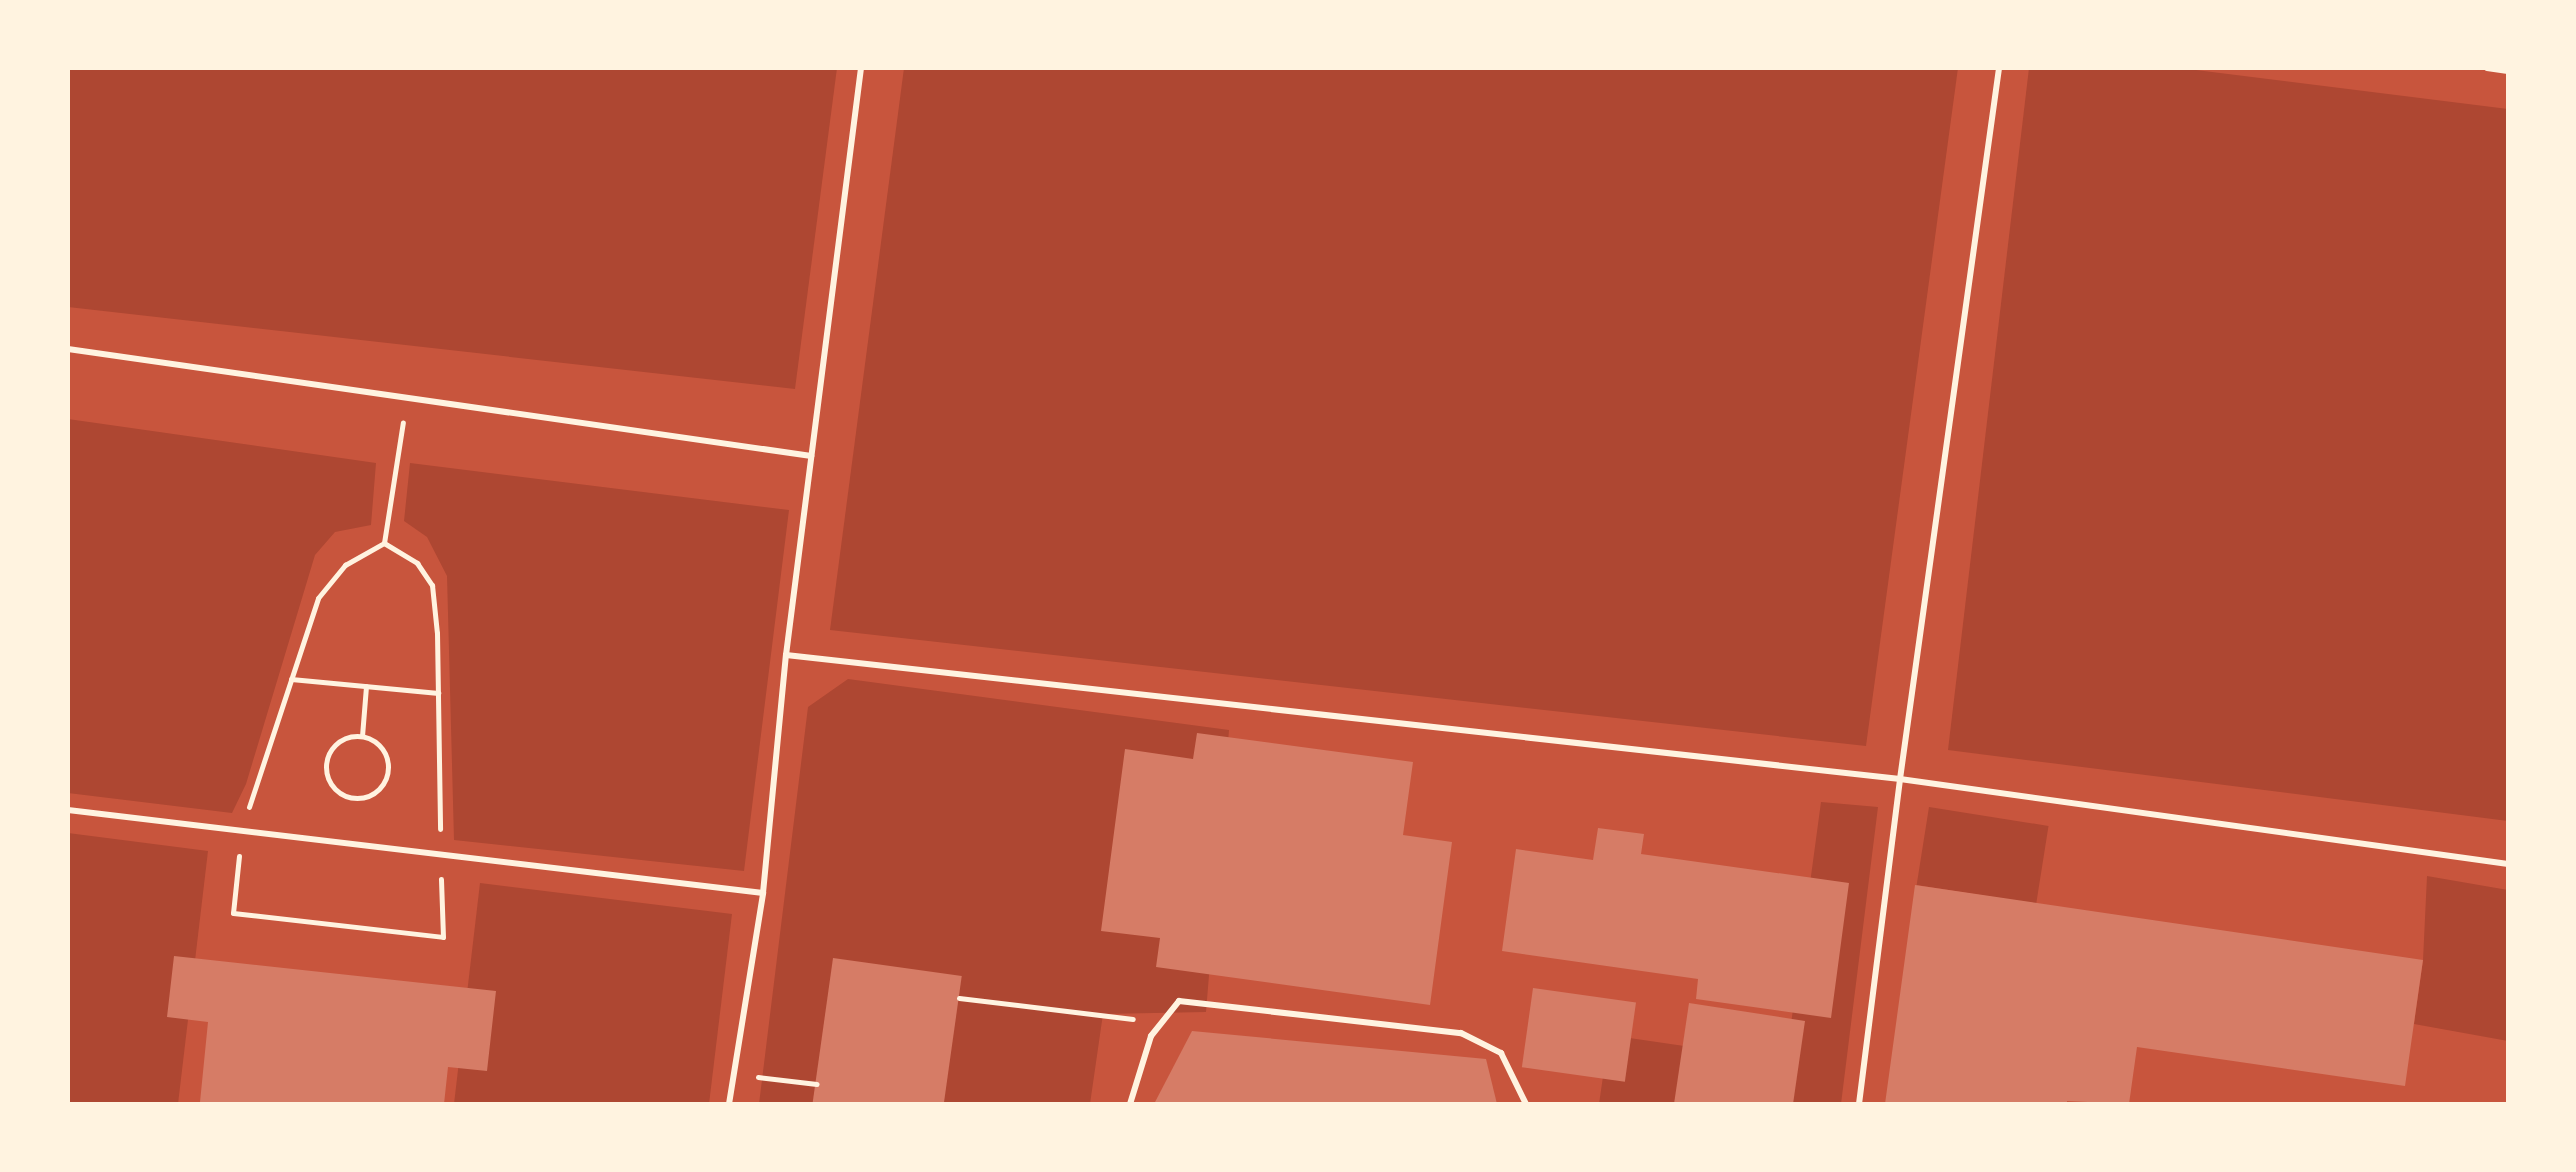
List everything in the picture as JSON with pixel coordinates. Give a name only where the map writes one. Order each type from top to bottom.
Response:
[{"type":"lane","points":[[729,1104],[763,893],[786,655],[861,68]]},
{"type":"lane","points":[[1859,1104],[1900,779],[1999,68]]},
{"type":"lane","points":[[2487,68],[2508,71]]},
{"type":"lane","points":[[68,349],[811,456]]},
{"type":"lane","points":[[786,655],[1900,779],[2508,864]]},
{"type":"lane","points":[[68,810],[763,893]]},
{"type":"lane","points":[[1130,1104],[1151,1036],[1179,1001],[1461,1033],[1501,1053],[1526,1104]]},
{"type":"path","points":[[384,543],[407,397]]},
{"type":"path","points":[[384,543],[345,565],[318,598],[242,831],[233,913],[443,937],[441,876]]},
{"type":"path","points":[[384,543],[417,563],[432,585],[438,693],[440,830]]},
{"type":"path","points":[[291,679],[438,693]]},
{"type":"path","points":[[362,736],[366,686]]},
{"type":"path","points":[[362,736],[380,746],[389,764],[387,775],[369,796],[349,797],[340,793],[328,777],[328,756],[341,740],[362,736]]},
{"type":"path","points":[[959,998],[1162,1023]]},
{"type":"path","points":[[733,1074],[817,1084]]},
{"type":"shaded area","points":[[68,68],[837,68],[795,389],[68,307]]},
{"type":"shaded area","points":[[904,68],[1958,68],[1866,746],[830,630]]},
{"type":"shaded area","points":[[2029,68],[2180,68],[2508,109],[2508,821],[1948,750]]},
{"type":"shaded area","points":[[68,419],[376,463],[371,525],[335,532],[315,555],[246,784],[232,813],[68,793]]},
{"type":"shaded area","points":[[410,463],[789,510],[744,871],[454,840],[447,576],[427,537],[404,521]]},
{"type":"shaded area","points":[[848,679],[1229,730],[1206,1012],[1103,1014],[1090,1104],[759,1104],[808,707]]},
{"type":"shaded area","points":[[1821,802],[1878,807],[1841,1104],[1599,1104],[1609,1035],[1786,1061]]},
{"type":"shaded area","points":[[1929,807],[2049,826],[2036,904],[1917,885]]},
{"type":"shaded area","points":[[68,833],[208,851],[178,1104],[68,1104]]},
{"type":"shaded area","points":[[2427,876],[2508,890],[2508,1041],[2414,1024],[2423,960]]},
{"type":"shaded area","points":[[480,883],[732,914],[709,1104],[454,1104]]},
{"type":"building","points":[[1197,733],[1413,762],[1403,835],[1452,842],[1430,1005],[1156,967],[1160,938],[1101,931],[1125,749],[1193,759]]},
{"type":"building","points":[[1598,828],[1644,834],[1641,854],[1849,883],[1831,1018],[1696,999],[1698,979],[1502,951],[1516,849],[1593,860]]},
{"type":"building","points":[[1915,885],[2423,960],[2405,1086],[2137,1047],[2129,1104],[2067,1101],[2067,1104],[1885,1104]]},
{"type":"building","points":[[174,956],[496,991],[487,1071],[448,1067],[444,1104],[200,1102],[208,1022],[167,1017]]},
{"type":"building","points":[[833,958],[962,976],[944,1104],[813,1104]]},
{"type":"building","points":[[1533,988],[1636,1002],[1625,1082],[1522,1067]]},
{"type":"building","points":[[1689,1003],[1805,1021],[1793,1104],[1674,1104]]},
{"type":"building","points":[[1192,1031],[1486,1059],[1497,1104],[1154,1104]]}]
